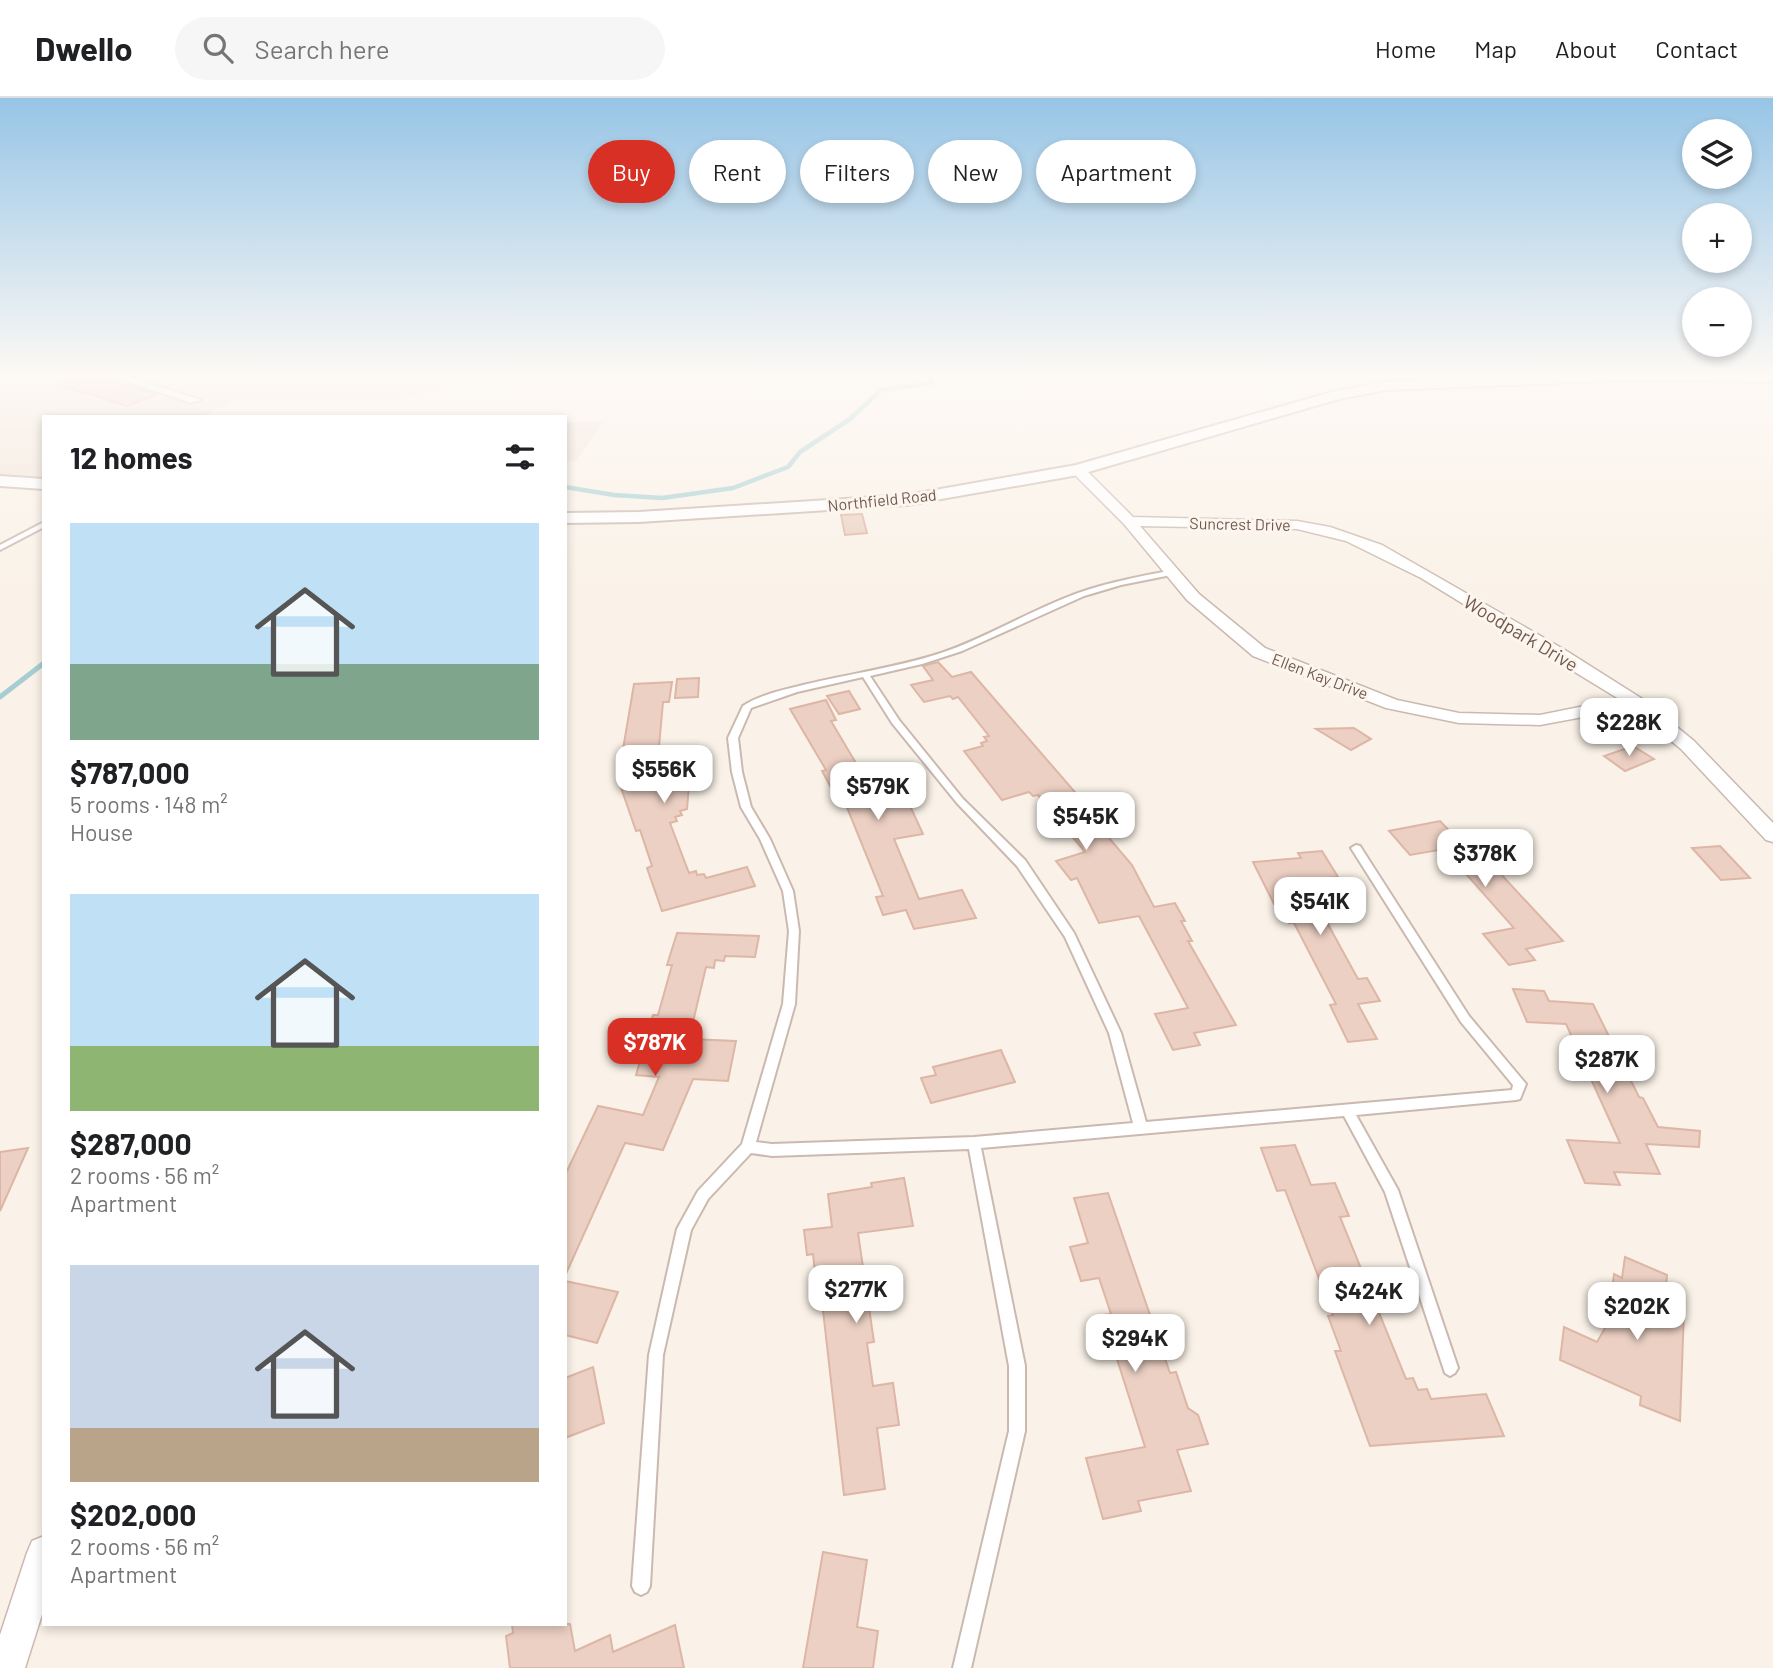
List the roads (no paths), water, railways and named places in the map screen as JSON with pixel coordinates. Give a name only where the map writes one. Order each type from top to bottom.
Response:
[{"type":"street","name":"Northfield Road","points":[[567,518],[679,515],[907,500],[1078,470],[1160,446]]},
{"type":"street","name":"Ellen Kay Drive","points":[[1078,470],[1129,521],[1193,597],[1259,652],[1392,704],[1459,718],[1541,720],[1633,702]]},
{"type":"street","points":[[0,481],[42,484]]},
{"type":"street","name":"Suncrest Drive","points":[[1129,521],[1297,525],[1324,528],[1349,535]]},
{"type":"street","name":"Woodpark Drive","points":[[1349,535],[1370,544],[1532,638],[1633,702],[1679,737],[1773,835]]},
{"type":"street","points":[[7,1668],[42,1559]]},
{"type":"lane","points":[[0,548],[42,525]]},
{"type":"lane","points":[[641,1586],[656,1355],[684,1229],[703,1195],[748,1147],[789,1004],[794,930],[788,891],[765,839],[746,807],[733,738],[747,706],[769,696],[866,676],[944,655],[1070,599],[1130,580],[1172,572]]},
{"type":"lane","points":[[866,676],[895,721],[960,801],[1021,863],[1070,936],[1115,1032],[1141,1129]]},
{"type":"lane","points":[[748,1147],[772,1150],[974,1143],[1516,1095],[1520,1084],[1465,1019],[1356,848]]},
{"type":"lane","points":[[1347,1110],[1391,1190],[1450,1367]]},
{"type":"lane","points":[[962,1668],[1017,1431],[1017,1366],[974,1143]]},
{"type":"waterway","points":[[567,487],[614,495],[662,498],[733,488],[788,467],[809,446]]},
{"type":"waterway","points":[[0,697],[42,665]]}]
